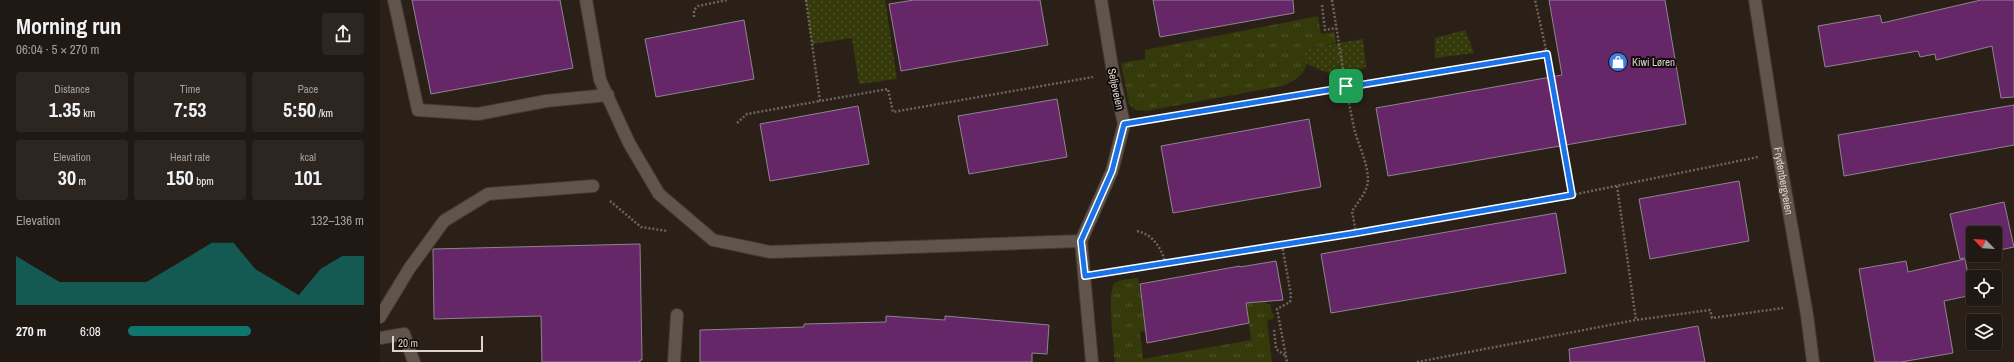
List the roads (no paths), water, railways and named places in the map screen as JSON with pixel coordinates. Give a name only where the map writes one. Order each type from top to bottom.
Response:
[{"type":"street","points":[[394,0],[418,110],[478,114],[546,101],[608,95]]},
{"type":"street","points":[[586,0],[600,80],[629,143],[659,194],[713,240],[770,252],[1081,241],[1092,362]]},
{"type":"street","name":"Seljeveien","points":[[1081,241],[1112,171],[1124,124],[1112,73],[1101,0]]},
{"type":"street","name":"Frydenbergveien","points":[[1755,0],[1776,142],[1807,315],[1813,362]]},
{"type":"street","points":[[380,317],[409,269],[444,221],[488,194],[592,186]]},
{"type":"street","points":[[674,362],[677,315]]},
{"type":"street","points":[[380,338],[404,334],[414,362]]},
{"type":"place","name":"Kiwi Løren","points":[[1618,62]]}]
